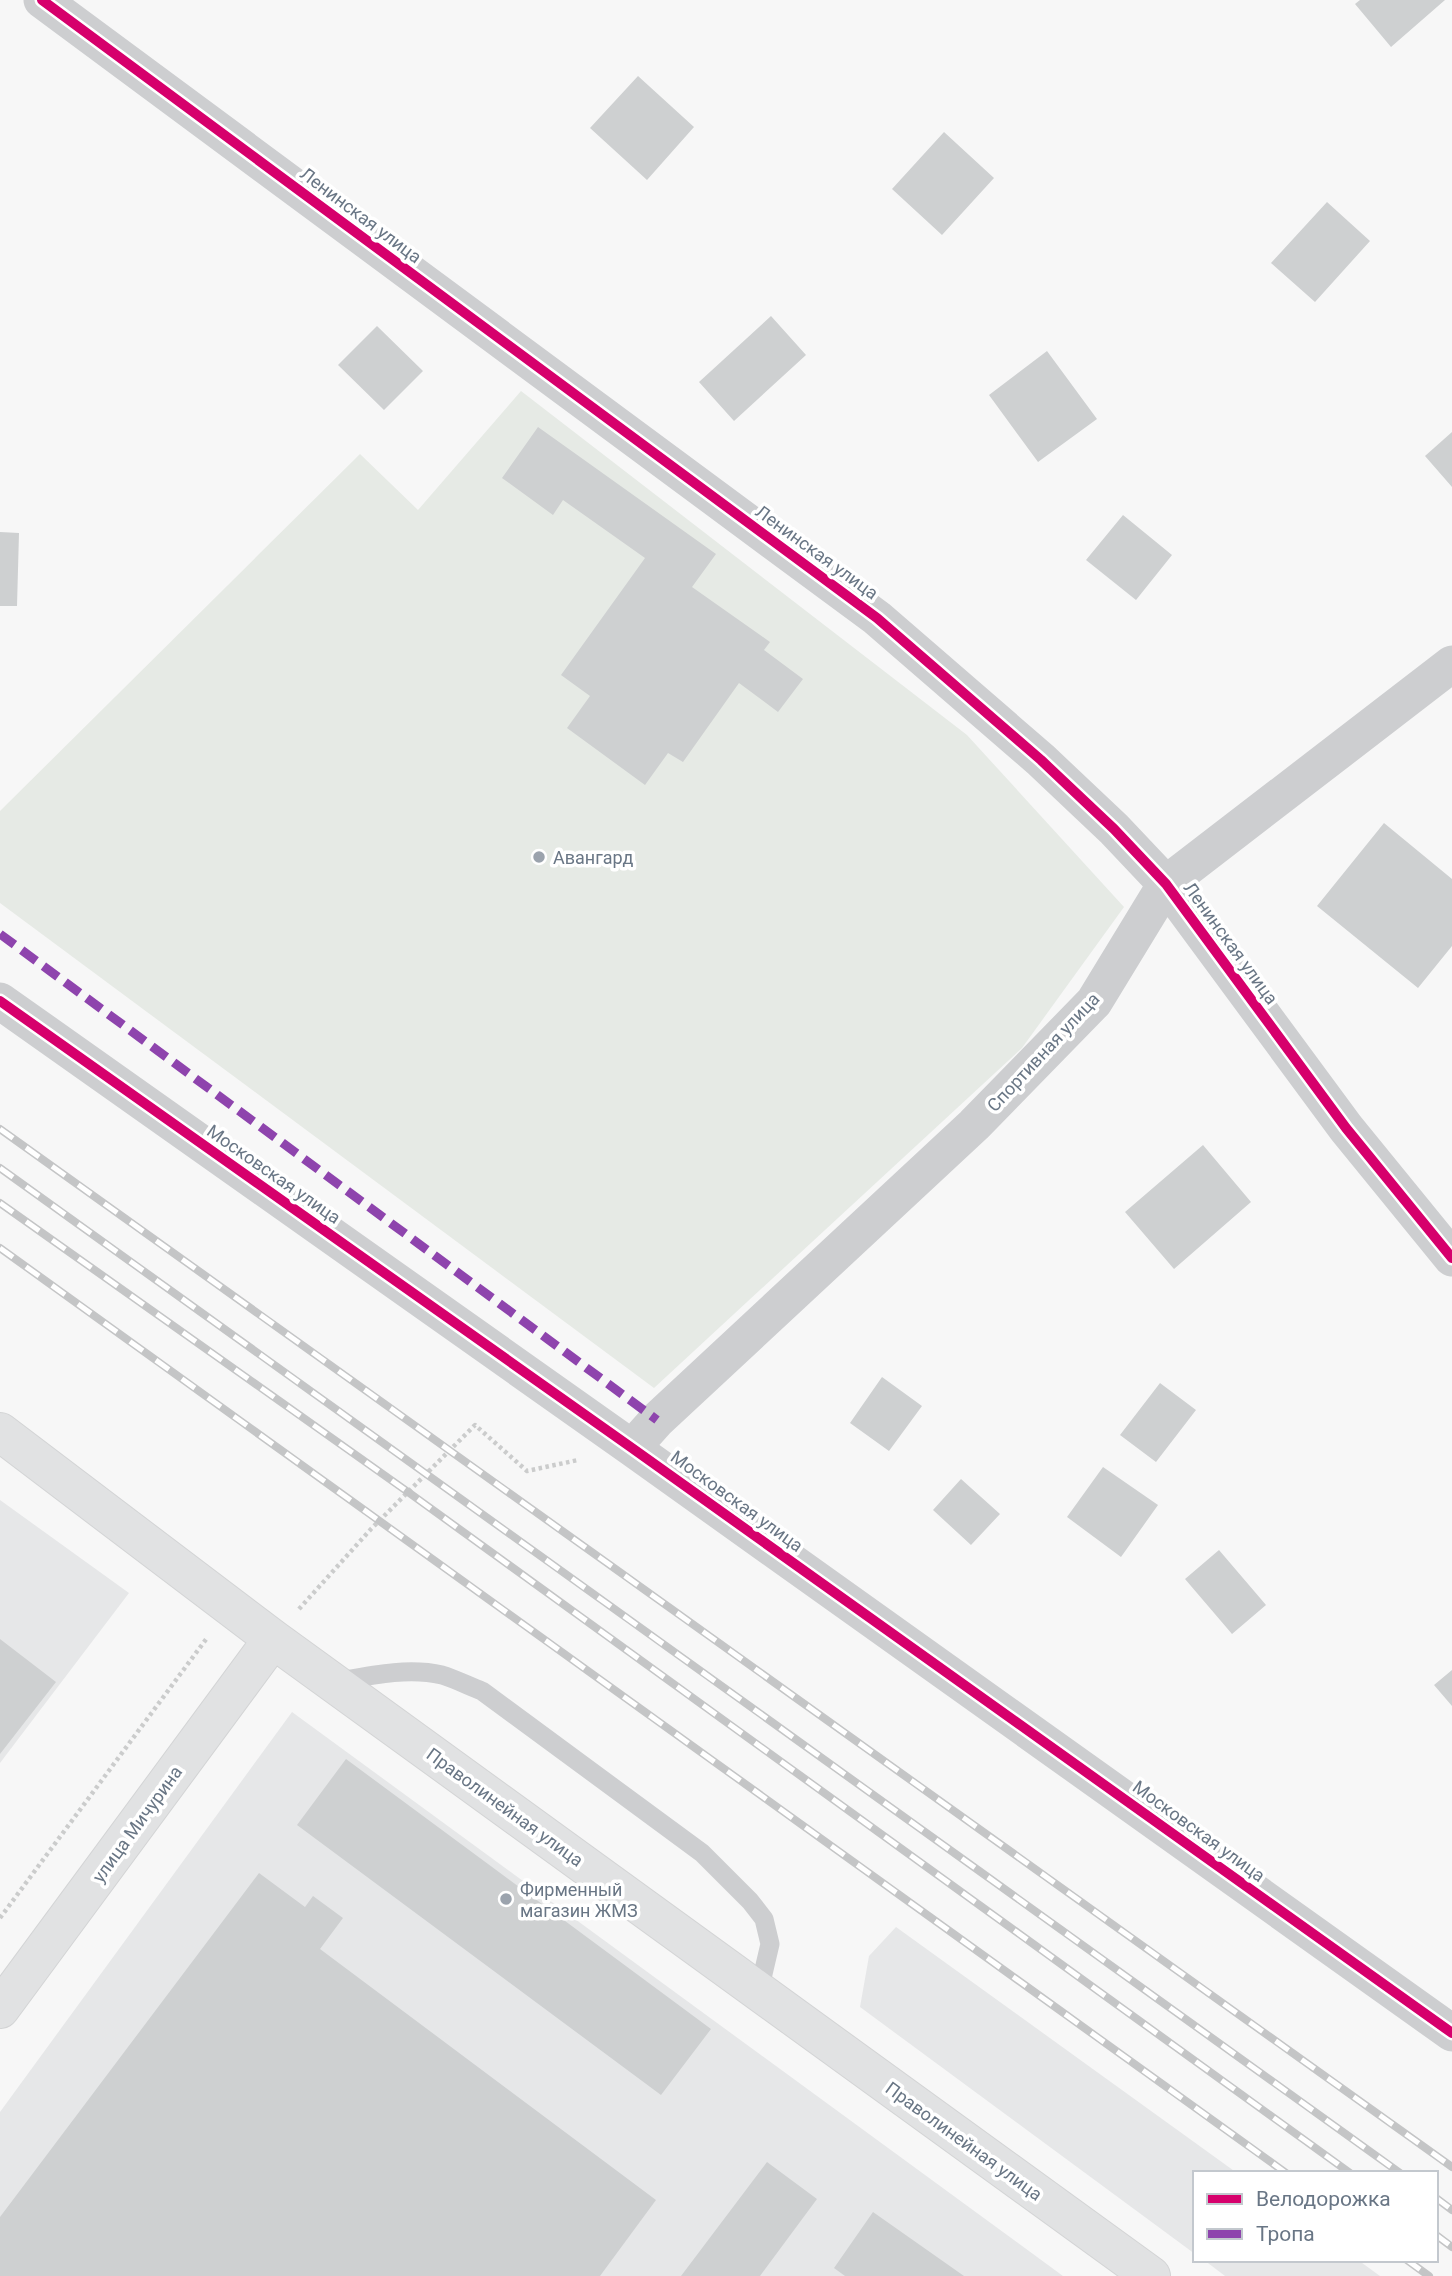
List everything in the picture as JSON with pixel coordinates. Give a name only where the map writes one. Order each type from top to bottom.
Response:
[{"type":"main road","name":"Праволинейная улица","points":[[0,1432],[273,1639],[1151,2276]]},
{"type":"main road","name":"улица Мичурина","points":[[0,2010],[273,1639]]},
{"type":"street","name":"Ленинская улица","points":[[42,0],[877,618],[1041,760],[1114,829],[1166,884],[1346,1128],[1452,1258]]},
{"type":"street","name":"Спортивная улица","points":[[632,1448],[657,1420],[974,1125],[1094,1002],[1166,884],[1452,664]]},
{"type":"street","name":"Московская улица","points":[[0,1001],[1452,2033]]},
{"type":"lane","points":[[333,1682],[421,1672],[443,1676],[482,1691],[702,1853],[750,1901],[764,1919],[770,1944],[759,1991]]},
{"type":"path","points":[[273,1639],[371,1529],[475,1425],[527,1471],[632,1448]]},
{"type":"path","points":[[0,1918],[208,1636]]},
{"type":"shaded area","name":"Авангард","points":[[521,391],[967,735],[1124,907],[1022,1048],[654,1388],[0,903],[0,811],[360,454],[418,510]]},
{"type":"shaded area","points":[[0,1500],[129,1593],[0,1763]]},
{"type":"shaded area","points":[[292,1712],[1063,2276],[0,2276],[0,2112]]},
{"type":"shaded area","points":[[896,1927],[1234,2171],[1193,2171],[1193,2253],[860,2007],[869,1956]]},
{"type":"shaded area","points":[[1207,2262],[1361,2262],[1380,2276],[1225,2276]]},
{"type":"building","points":[[1360,0],[1445,0],[1391,47],[1355,4]]},
{"type":"building","points":[[638,76],[694,127],[647,180],[590,128]]},
{"type":"building","points":[[944,132],[994,178],[942,235],[892,189]]},
{"type":"building","points":[[1327,202],[1370,241],[1315,302],[1271,263]]},
{"type":"building","points":[[771,316],[806,355],[734,421],[699,382]]},
{"type":"building","points":[[377,326],[423,371],[384,410],[338,365]]},
{"type":"building","points":[[1047,351],[1097,419],[1038,462],[989,395]]},
{"type":"building","points":[[538,427],[716,554],[692,587],[770,642],[764,650],[803,679],[778,712],[739,683],[683,762],[668,753],[645,785],[567,728],[590,696],[561,675],[645,558],[563,500],[553,515],[502,478]]},
{"type":"building","points":[[1452,432],[1452,487],[1425,456]]},
{"type":"building","points":[[1123,515],[1172,555],[1136,600],[1086,560]]},
{"type":"building","points":[[0,532],[19,533],[17,606],[0,606]]},
{"type":"building","points":[[1384,823],[1452,879],[1452,946],[1418,988],[1317,906]]},
{"type":"building","points":[[1203,1145],[1251,1202],[1174,1269],[1125,1212]]},
{"type":"building","points":[[882,1377],[922,1406],[889,1451],[850,1423]]},
{"type":"building","points":[[1160,1383],[1196,1410],[1156,1462],[1120,1435]]},
{"type":"building","points":[[1103,1467],[1158,1505],[1121,1557],[1067,1517]]},
{"type":"building","points":[[961,1479],[1000,1514],[971,1545],[933,1510]]},
{"type":"building","points":[[1219,1550],[1266,1605],[1232,1634],[1185,1579]]},
{"type":"building","points":[[0,1639],[56,1682],[0,1754]]},
{"type":"building","points":[[1452,1670],[1452,1706],[1434,1685]]},
{"type":"building","points":[[346,1759],[711,2029],[661,2095],[297,1825]]},
{"type":"building","points":[[259,1873],[305,1907],[313,1896],[343,1918],[320,1949],[656,2200],[600,2276],[0,2276],[0,2217]]},
{"type":"building","points":[[767,2162],[817,2199],[760,2276],[681,2276]]},
{"type":"building","points":[[873,2212],[964,2276],[845,2276],[834,2268]]},
{"type":"railway","points":[[0,1129],[1452,2167]]},
{"type":"railway","points":[[0,1168],[1397,2171]]},
{"type":"railway","points":[[0,1203],[408,1492],[1347,2171]]},
{"type":"railway","points":[[0,1248],[1283,2171]]},
{"type":"railway","points":[[1438,2200],[1452,2210]]},
{"type":"railway","points":[[1438,2236],[1452,2247]]},
{"type":"railway","points":[[1410,2262],[1429,2276]]},
{"type":"marked path","points":[[0,934],[657,1420]]},
{"type":"cycle path","points":[[42,0],[877,618],[1041,760],[1114,829],[1166,884],[1346,1128],[1452,1258]]},
{"type":"cycle path","points":[[0,1001],[1452,2033]]},
{"type":"place","name":"Авангард","points":[[539,857]]},
{"type":"place","name":"Фирменный магазин ЖМЗ","points":[[506,1899]]}]
